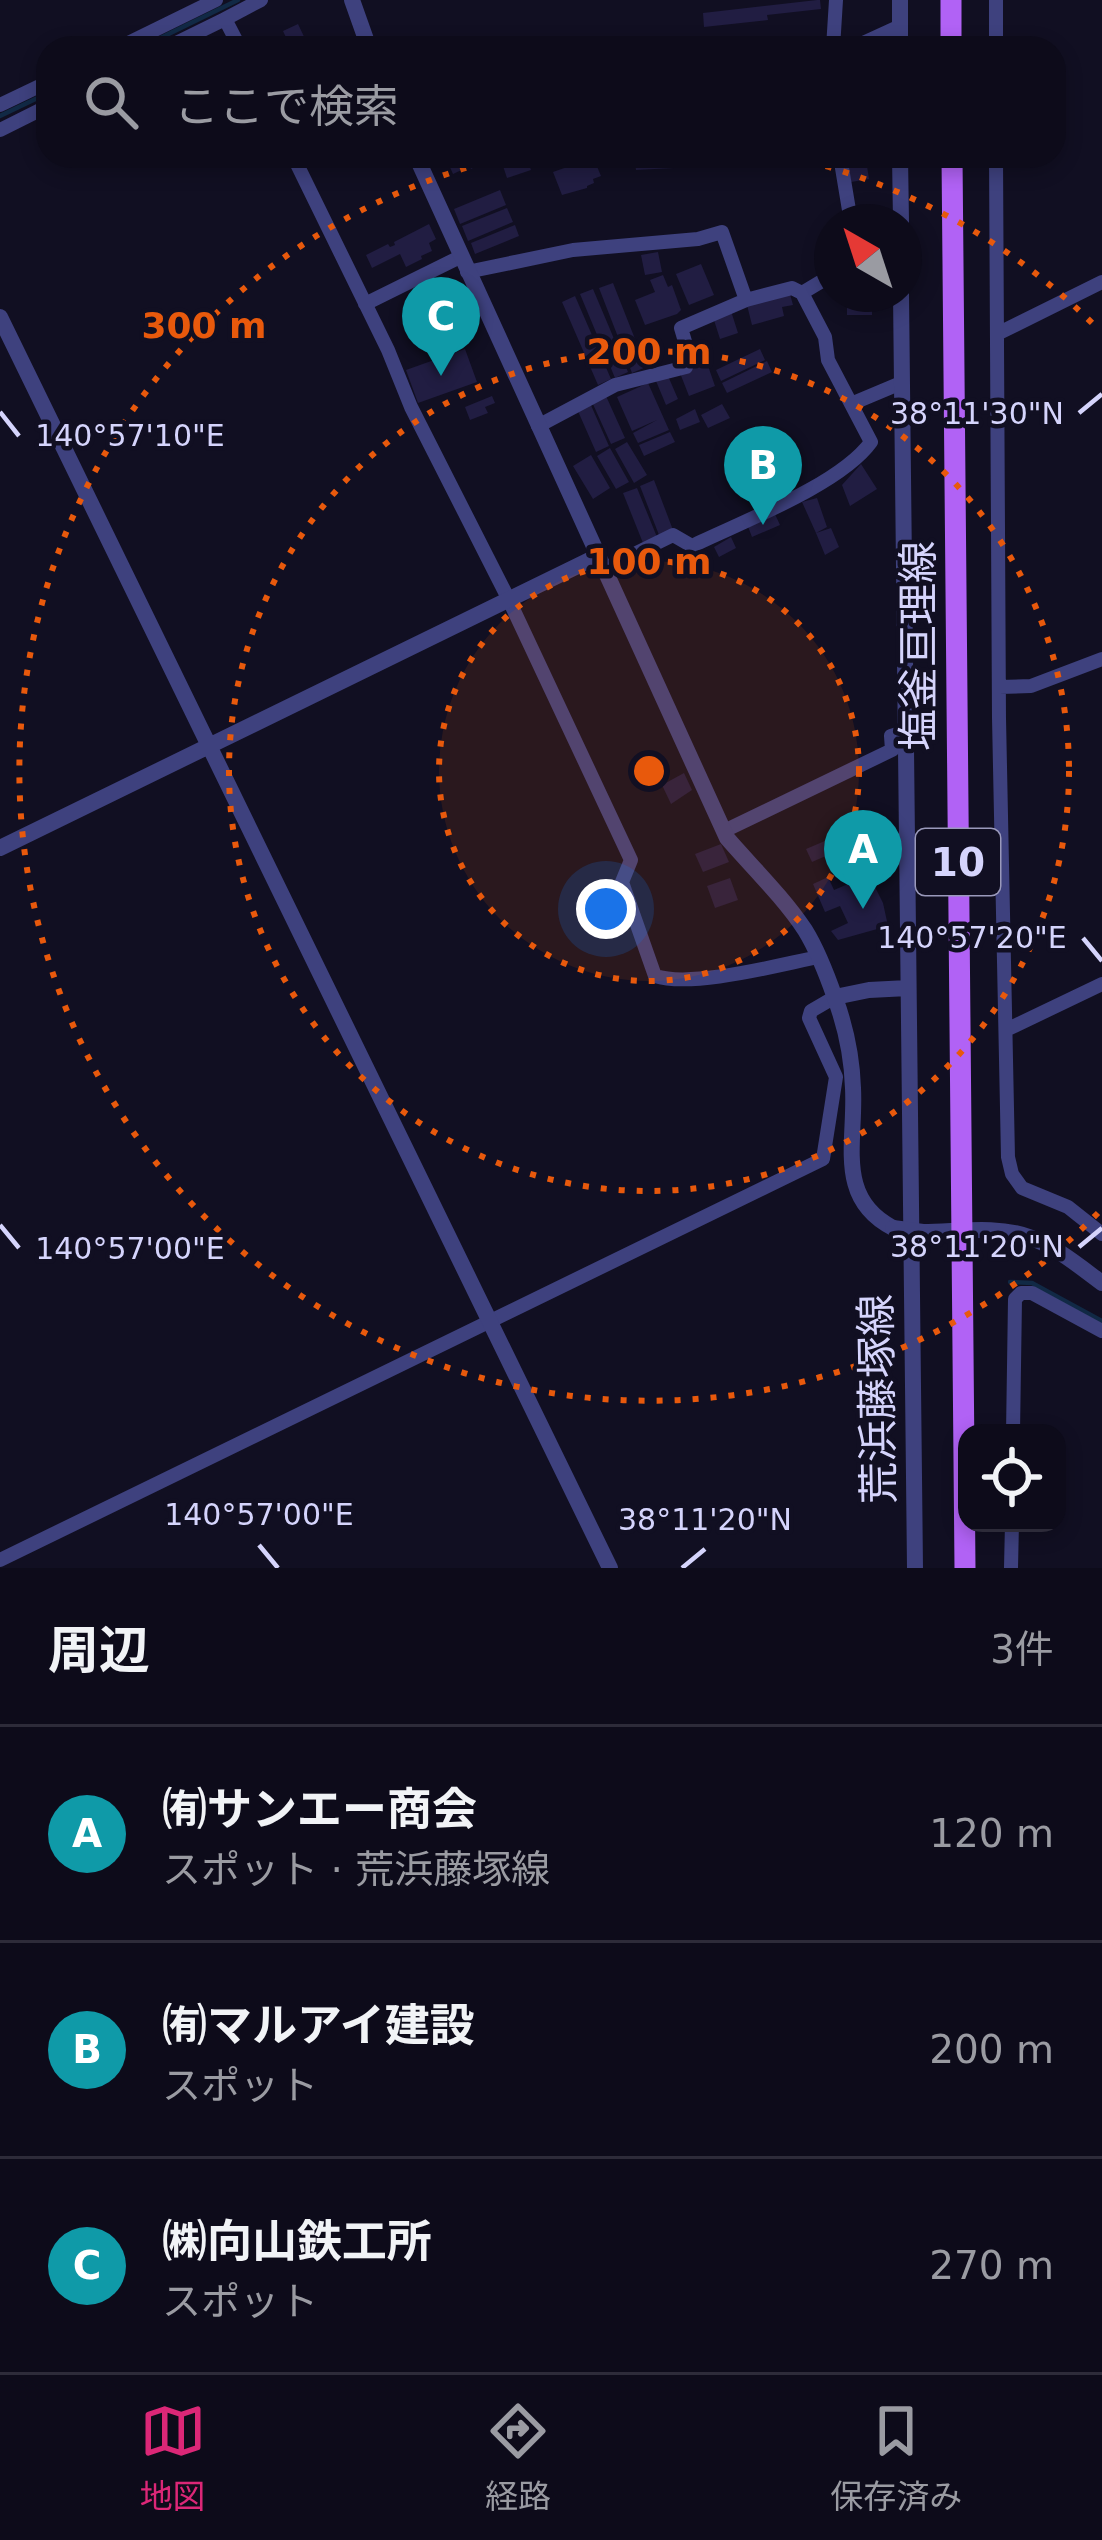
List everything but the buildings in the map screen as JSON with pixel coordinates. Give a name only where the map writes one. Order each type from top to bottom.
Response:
[{"type":"main road","points":[[950,0],[951,36]]},
{"type":"main road","name":"塩釜亘理線","points":[[952,168],[965,1568]]},
{"type":"street","points":[[142,36],[216,0]]},
{"type":"street","points":[[190,36],[261,0]]},
{"type":"street","points":[[352,0],[366,36]]},
{"type":"street","points":[[834,36],[836,0]]},
{"type":"street","points":[[900,0],[900,36]]},
{"type":"street","points":[[996,0],[996,36]]},
{"type":"street","points":[[225,19],[234,36]]},
{"type":"street","points":[[878,36],[900,26]]},
{"type":"street","points":[[0,105],[36,88]]},
{"type":"street","points":[[0,130],[36,112]]},
{"type":"street","points":[[299,168],[631,860],[622,882],[655,976],[670,981],[819,957]]},
{"type":"street","points":[[421,168],[727,838],[805,930],[819,957],[841,1017],[853,1084],[853,1180],[862,1202],[876,1219],[893,1228],[1025,1235],[1102,1283]]},
{"type":"street","points":[[842,168],[848,204]]},
{"type":"street","points":[[901,168],[901,204]]},
{"type":"street","points":[[996,168],[1008,1157],[1022,1188],[1068,1207],[1102,1234]]},
{"type":"street","points":[[365,304],[464,265],[698,239],[722,232],[746,300]]},
{"type":"street","points":[[997,334],[1102,282]]},
{"type":"street","points":[[802,293],[814,286]]},
{"type":"street","points":[[0,848],[508,598],[674,536],[692,546],[800,495],[860,456],[871,442],[828,359],[825,337],[802,293],[792,288],[746,300],[681,328],[689,355],[686,368],[615,385],[538,426]]},
{"type":"street","name":"荒浜藤塚線","points":[[901,312],[915,1568]]},
{"type":"street","points":[[0,317],[610,1568]]},
{"type":"street","points":[[851,404],[901,383]]},
{"type":"street","points":[[999,688],[1031,686],[1102,658]]},
{"type":"street","points":[[724,830],[892,750],[891,736],[907,731]]},
{"type":"street","points":[[1006,1030],[1102,984]]},
{"type":"street","points":[[0,1560],[823,1159],[836,1077],[809,1018],[811,1011],[835,998],[908,988]]},
{"type":"street","points":[[1012,1424],[1015,1299],[1021,1293],[1032,1293],[1102,1331]]},
{"type":"street","points":[[1011,1568],[1012,1532]]},
{"type":"waterway","points":[[164,36],[238,0]]},
{"type":"waterway","points":[[0,116],[36,99]]},
{"type":"waterway","points":[[1010,1282],[1032,1283],[1102,1321]]},
{"type":"place","name":"㈱向山鉄工所","points":[[441,376]]},
{"type":"place","name":"㈲マルアイ建設","points":[[763,525]]},
{"type":"place","name":"㈲サンエー商会","points":[[863,909]]}]
